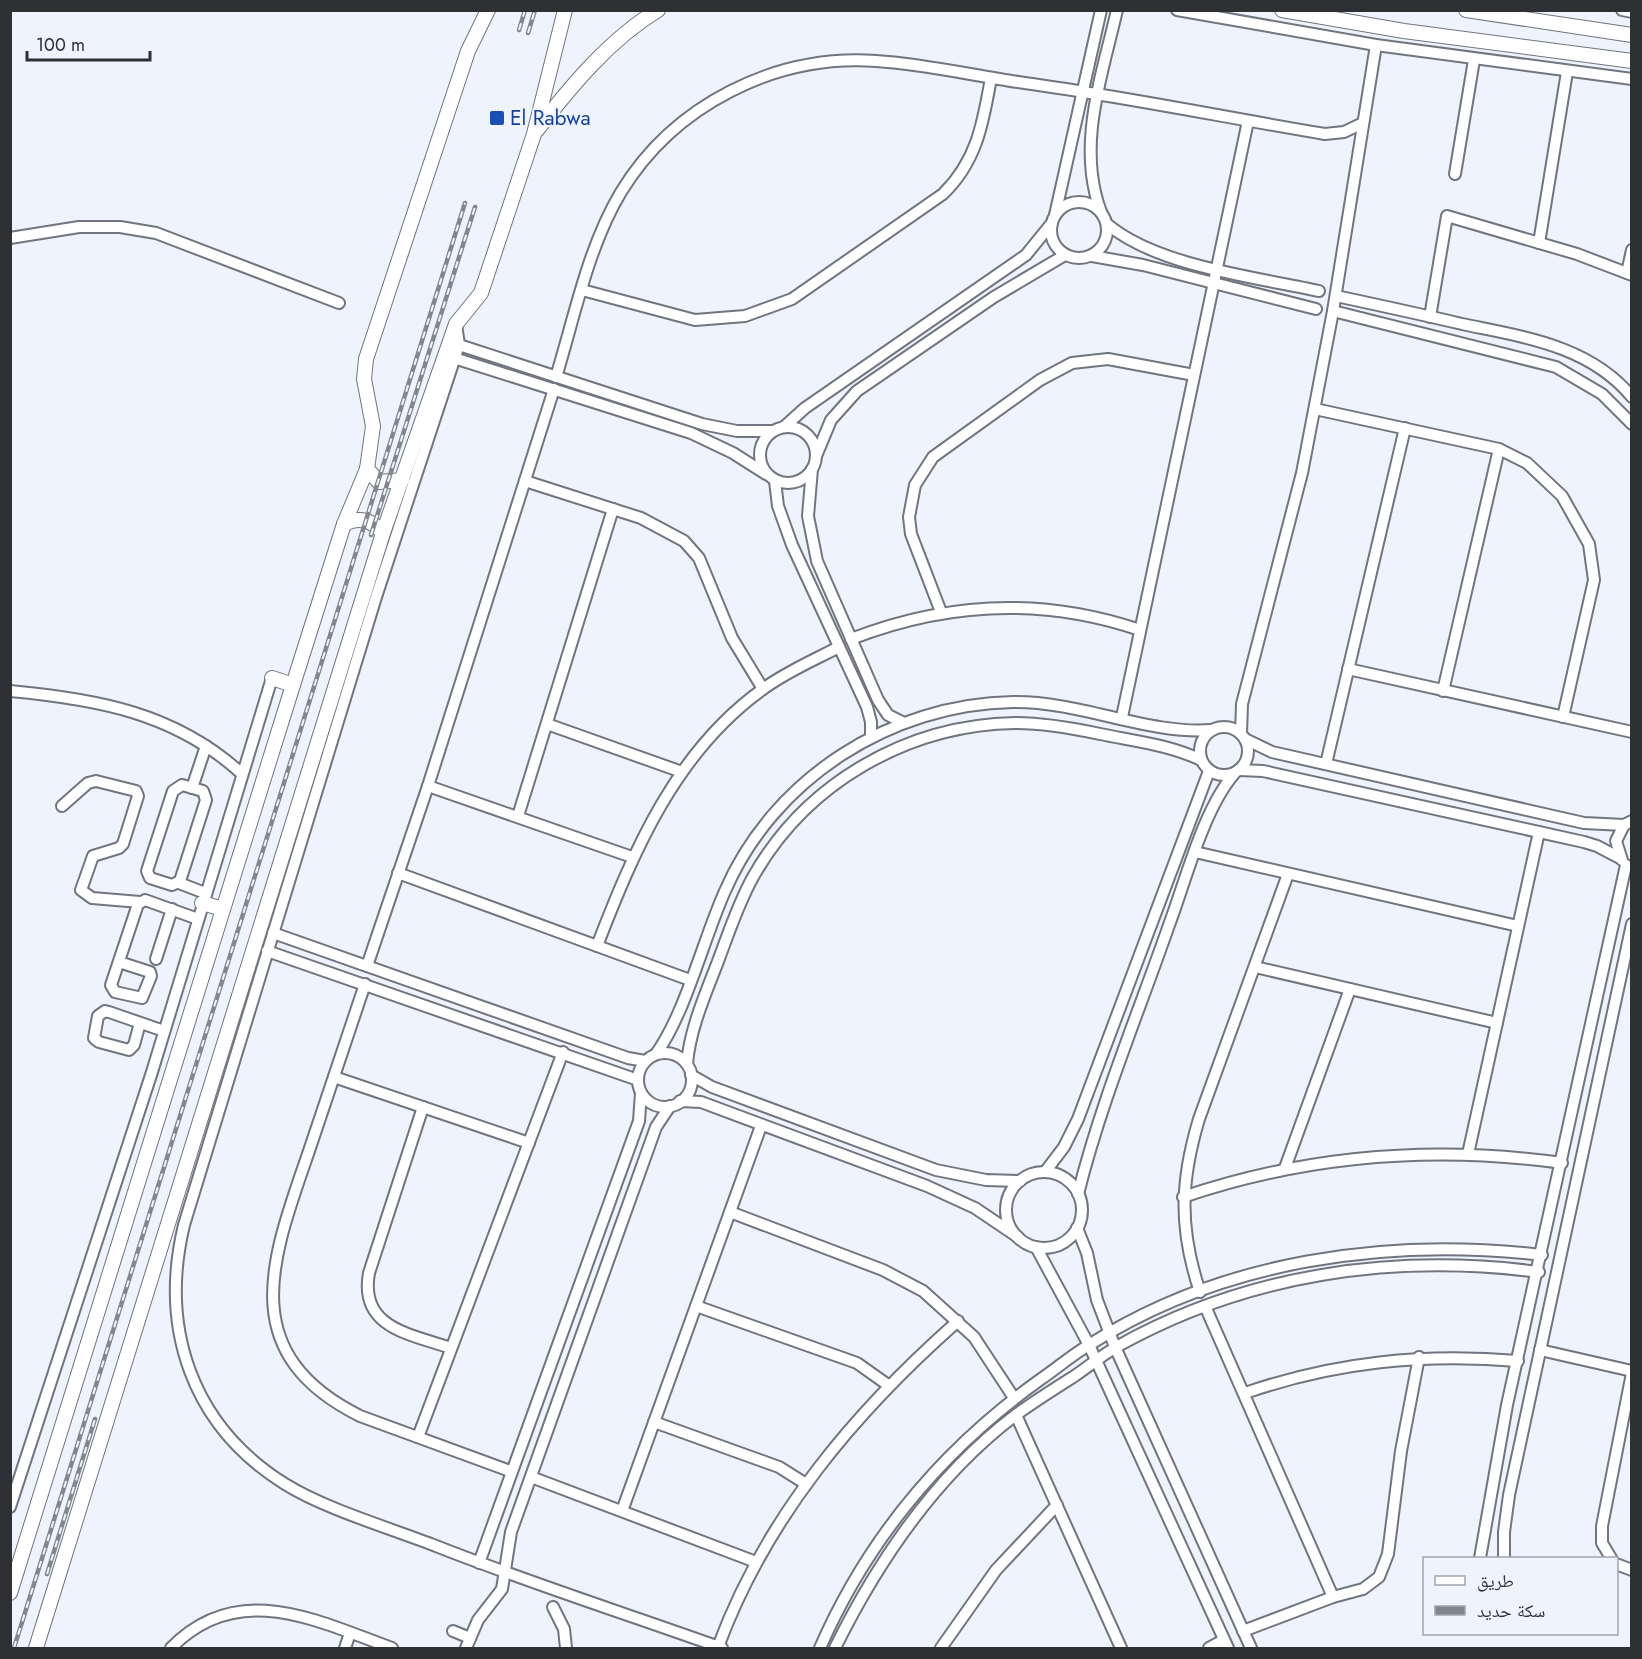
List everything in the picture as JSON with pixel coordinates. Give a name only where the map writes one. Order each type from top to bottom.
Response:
[{"type":"main road","points":[[10,1593],[293,685],[345,524],[367,469],[373,417],[364,379],[366,359],[468,51],[488,10]]},
{"type":"main road","points":[[36,1648],[383,532],[456,324],[481,293],[534,134],[565,10]]},
{"type":"main road","points":[[534,134],[561,98],[615,43],[658,10]]},
{"type":"main road","points":[[1282,10],[1427,34],[1632,61]]},
{"type":"main road","points":[[1466,10],[1632,35]]},
{"type":"main road","points":[[367,469],[379,482],[402,480]]},
{"type":"main road","points":[[345,524],[356,519],[368,520],[383,532]]},
{"type":"main road","points":[[272,678],[293,685]]},
{"type":"main road","points":[[204,898],[223,909]]},
{"type":"street","points":[[1101,10],[1054,219],[1053,242],[1065,255],[1074,259],[1092,256],[1126,261],[1316,309]]},
{"type":"street","points":[[1117,10],[1098,93],[1089,154],[1092,183],[1107,224],[1121,236],[1153,252],[1319,291]]},
{"type":"street","points":[[1177,10],[1474,60],[1632,79]]},
{"type":"street","points":[[1622,10],[1632,12]]},
{"type":"street","points":[[1078,1194],[1100,1117],[1195,852],[1214,804],[1248,752],[1243,737],[1242,704],[1292,519],[1315,409],[1336,296],[1376,45]]},
{"type":"street","points":[[556,377],[605,223],[621,192],[665,137],[692,114],[721,95],[762,77],[797,66],[850,60],[886,62],[1098,93],[1325,134],[1344,132],[1363,123]]},
{"type":"street","points":[[1455,174],[1474,60]]},
{"type":"street","points":[[1539,243],[1568,72]]},
{"type":"street","points":[[582,290],[669,315],[695,320],[745,316],[792,299],[943,194],[956,182],[975,151],[991,78]]},
{"type":"street","points":[[1122,717],[1248,121]]},
{"type":"street","points":[[784,427],[805,408],[1026,255],[1054,219],[1072,202],[1083,202],[1101,212]]},
{"type":"street","points":[[1430,317],[1447,216],[1594,259],[1629,274],[1632,250]]},
{"type":"street","points":[[1092,256],[1105,243],[1107,224]]},
{"type":"street","points":[[10,238],[80,227],[120,227],[156,233],[339,303]]},
{"type":"street","points":[[904,723],[888,715],[882,708],[817,561],[808,516],[812,470],[816,456],[831,420],[857,391],[994,297],[1065,255]]},
{"type":"street","points":[[1336,296],[1542,342],[1574,353],[1611,375],[1632,397]]},
{"type":"street","points":[[1333,311],[1556,367],[1602,394],[1632,424]]},
{"type":"street","points":[[456,324],[459,345],[376,597],[178,1249],[174,1297],[176,1321],[188,1368],[202,1400],[231,1440],[257,1465],[287,1485],[479,1563],[720,1648],[756,1562],[806,1484],[847,1431],[888,1385],[958,1321]]},
{"type":"street","points":[[459,345],[702,424],[737,431],[772,431],[792,427],[807,434],[812,440],[816,456]]},
{"type":"street","points":[[454,358],[692,433],[733,453],[783,483],[800,481],[812,470]]},
{"type":"street","points":[[941,612],[911,534],[909,517],[915,485],[933,457],[1040,380],[1072,363],[1108,359],[1194,375]]},
{"type":"street","points":[[367,966],[428,786],[554,389]]},
{"type":"street","points":[[1315,409],[1498,448],[1527,462],[1552,483],[1581,528],[1591,553],[1592,588],[1563,717]]},
{"type":"street","points":[[1326,764],[1405,428]]},
{"type":"street","points":[[772,431],[761,446],[761,465],[770,477],[782,519],[870,714],[871,737]]},
{"type":"street","points":[[1443,691],[1498,448]]},
{"type":"street","points":[[525,481],[661,527],[693,550],[710,582],[732,638],[763,689]]},
{"type":"street","points":[[518,816],[613,509]]},
{"type":"street","points":[[851,639],[910,618],[983,607],[1024,606],[1066,610],[1107,618],[1140,630]]},
{"type":"street","points":[[597,946],[632,857],[651,820],[682,772],[712,735],[763,689],[839,647]]},
{"type":"street","points":[[1348,669],[1632,732]]},
{"type":"street","points":[[10,1507],[164,1031],[241,773],[272,678]]},
{"type":"street","points":[[10,691],[88,701],[138,713],[171,725],[206,746],[241,773]]},
{"type":"street","points":[[479,1563],[510,1471],[639,1121],[641,1093],[638,1080],[645,1061],[656,1054],[668,1036],[725,890],[759,833],[803,784],[837,757],[871,737],[904,723],[958,707],[1014,702],[1070,706],[1182,731],[1230,727],[1265,750],[1584,823],[1628,823]]},
{"type":"street","points":[[453,1631],[468,1643],[483,1612],[502,1589],[509,1542],[520,1509],[656,1127],[690,1090],[692,1030],[740,903],[753,877],[793,822],[828,789],[852,772],[894,749],[930,735],[958,729],[1016,723],[1074,729],[1169,748],[1201,760],[1209,771],[1221,776],[1236,772],[1263,771],[1597,846],[1626,863]]},
{"type":"street","points":[[547,724],[682,772]]},
{"type":"street","points":[[1201,760],[1202,740],[1211,730]]},
{"type":"street","points":[[192,788],[206,746]]},
{"type":"street","points":[[1046,1172],[1064,1147],[1077,1119],[1209,771]]},
{"type":"street","points":[[62,806],[88,783],[96,781],[136,791],[138,796],[123,844],[119,848],[93,856],[81,890],[93,898],[148,901],[198,919]]},
{"type":"street","points":[[179,883],[206,800],[203,791],[180,785],[173,791],[147,869],[148,876],[172,885],[179,883],[204,898]]},
{"type":"street","points":[[428,786],[632,857]]},
{"type":"street","points":[[1480,1557],[1495,1466],[1539,1272],[1626,863],[1616,841],[1628,823]]},
{"type":"street","points":[[1468,1154],[1539,832]]},
{"type":"street","points":[[1195,852],[1518,926]]},
{"type":"street","points":[[398,873],[690,980]]},
{"type":"street","points":[[1200,1292],[1186,1240],[1183,1197],[1188,1157],[1198,1119],[1288,874]]},
{"type":"street","points":[[119,962],[140,902]]},
{"type":"street","points":[[156,959],[172,909]]},
{"type":"street","points":[[1504,1557],[1504,1532],[1509,1495],[1629,950],[1632,924]]},
{"type":"street","points":[[273,933],[628,1058],[645,1061]]},
{"type":"street","points":[[317,968],[322,950]]},
{"type":"street","points":[[267,951],[563,1052],[638,1080]]},
{"type":"street","points":[[1255,966],[1497,1023]]},
{"type":"street","points":[[365,984],[279,1241],[271,1288],[273,1311],[289,1356],[319,1392],[360,1416],[510,1471]]},
{"type":"street","points":[[1285,1168],[1350,988]]},
{"type":"street","points":[[140,1023],[134,1046],[129,1050],[99,1042],[94,1038],[98,1016],[105,1011],[164,1031]]},
{"type":"street","points":[[418,1437],[563,1052]]},
{"type":"street","points":[[656,1054],[667,1053],[678,1056],[706,1085],[952,1174],[986,1180],[1020,1181]]},
{"type":"street","points":[[334,1077],[529,1143]]},
{"type":"street","points":[[641,1093],[654,1104],[701,1102],[951,1196],[1018,1237],[1036,1247],[1050,1248],[1063,1243],[1077,1228],[1082,1208],[1078,1194],[1065,1179],[1046,1172],[1032,1174],[1020,1181],[1011,1192],[1007,1205],[1010,1226],[1018,1237]]},
{"type":"street","points":[[423,1107],[369,1273],[368,1297],[379,1318],[388,1326],[451,1348]]},
{"type":"street","points":[[622,1511],[761,1126]]},
{"type":"street","points":[[860,1161],[867,1144]]},
{"type":"street","points":[[1183,1197],[1285,1168],[1369,1156],[1468,1154],[1562,1163]]},
{"type":"street","points":[[730,1212],[883,1270],[922,1291],[958,1321],[988,1356],[1014,1398]]},
{"type":"street","points":[[1077,1228],[1115,1347],[1251,1648]]},
{"type":"street","points":[[1036,1247],[1089,1345],[1226,1644],[1209,1648]]},
{"type":"street","points":[[823,1648],[857,1574],[912,1496],[961,1444],[1014,1398],[1089,1345],[1110,1333],[1200,1292],[1309,1261],[1384,1251],[1464,1248],[1542,1255]]},
{"type":"street","points":[[835,1648],[882,1562],[949,1477],[1016,1415],[1115,1347],[1205,1306],[1278,1283],[1352,1269],[1427,1264],[1474,1265],[1539,1272]]},
{"type":"street","points":[[696,1306],[856,1363],[888,1385]]},
{"type":"street","points":[[1205,1306],[1333,1597]]},
{"type":"street","points":[[1540,1350],[1632,1372],[1602,1526],[1602,1543],[1610,1557]]},
{"type":"street","points":[[1245,1393],[1337,1367],[1419,1357],[1468,1357],[1518,1361]]},
{"type":"street","points":[[1243,1631],[1370,1585],[1385,1566],[1401,1451],[1419,1357]]},
{"type":"street","points":[[1016,1415],[1121,1648]]},
{"type":"street","points":[[654,1422],[779,1467],[806,1484]]},
{"type":"street","points":[[531,1477],[756,1562]]},
{"type":"street","points":[[500,1501],[520,1509]]},
{"type":"street","points":[[945,1647],[996,1570],[1057,1505]]},
{"type":"street","points":[[1618,1564],[1632,1570]]},
{"type":"street","points":[[553,1607],[564,1629],[566,1648]]},
{"type":"street","points":[[171,1648],[207,1622],[230,1614],[254,1610],[291,1613],[392,1648]]},
{"type":"street","points":[[345,1648],[350,1634]]},
{"type":"railway","points":[[519,30],[525,10]]},
{"type":"railway","points":[[528,33],[535,10]]},
{"type":"railway","points":[[14,1648],[465,203]]},
{"type":"railway","points":[[371,535],[475,207]]},
{"type":"railway","points":[[47,1574],[95,1419]]},
{"type":"place","name":"El Rabwa","points":[[497,118]]}]
